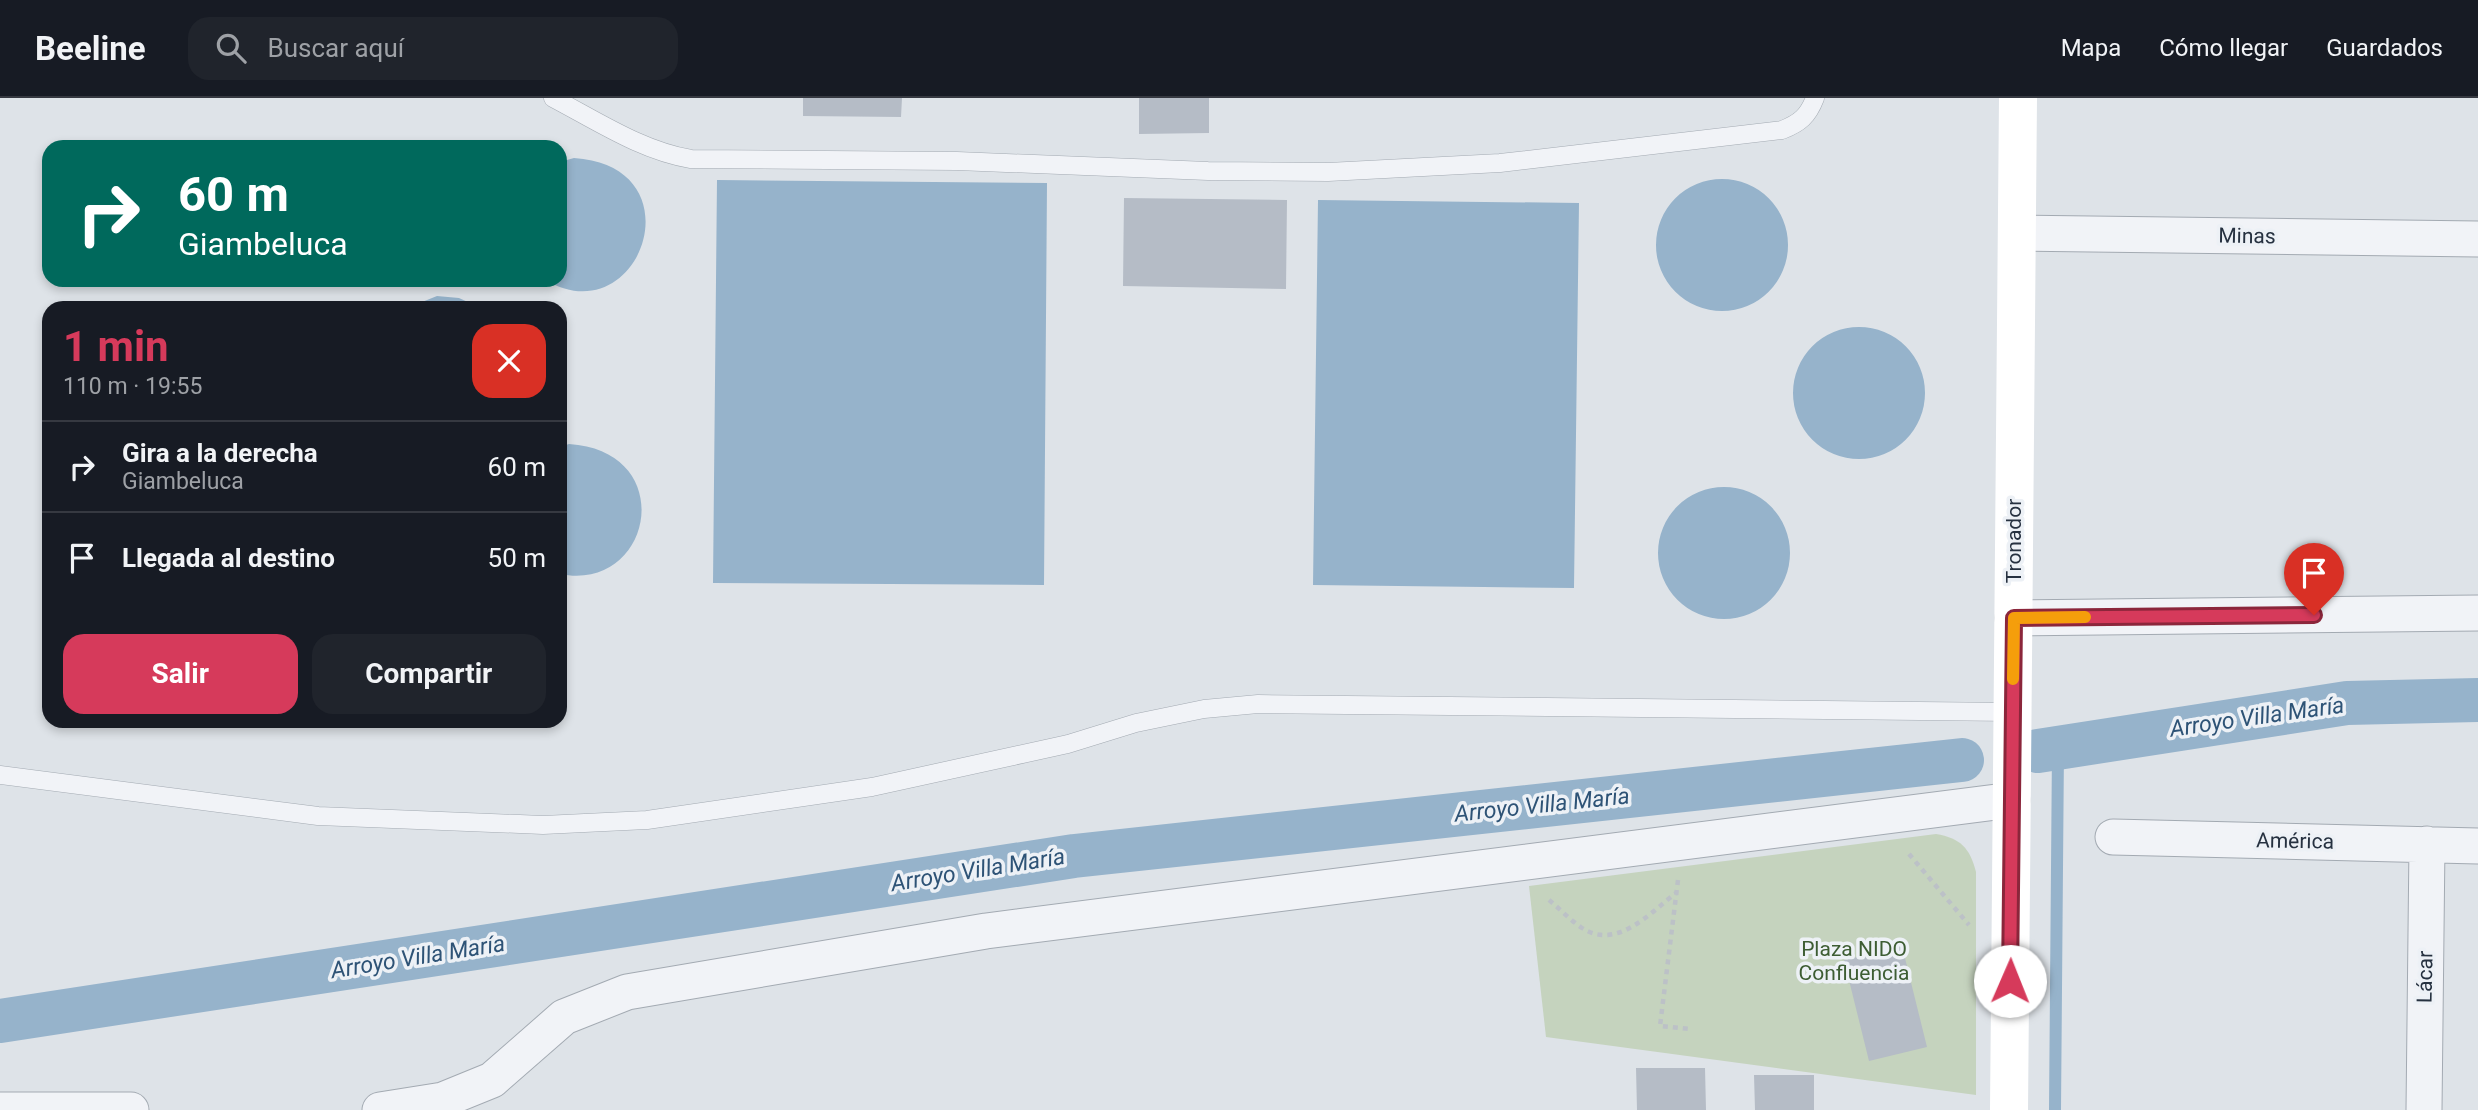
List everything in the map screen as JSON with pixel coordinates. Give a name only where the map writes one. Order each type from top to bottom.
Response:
[{"type":"main road","name":"Tronador","points":[[2009,1110],[2018,98]]},
{"type":"street","name":"Minas","points":[[2017,233],[2478,239]]},
{"type":"street","points":[[2014,618],[2478,613]]},
{"type":"street","points":[[380,1110],[443,1100],[492,1080],[564,1017],[627,992],[986,931],[2012,800]]},
{"type":"street","name":"América","points":[[2113,837],[2478,846]]},
{"type":"street","name":"Lácar","points":[[2424,1110],[2427,844]]},
{"type":"street","points":[[0,1110],[131,1110]]},
{"type":"lane","points":[[554,98],[651,148],[669,156],[691,159],[957,161],[1208,171],[1328,172],[1500,163],[1782,130],[1799,123],[1810,111],[1815,98]]},
{"type":"lane","points":[[0,775],[318,816],[544,825],[647,820],[860,789],[1068,744],[1136,723],[1204,709],[1258,704],[2013,712]]},
{"type":"path","points":[[1904,848],[1969,926],[1969,939]]},
{"type":"path","points":[[1665,878],[1678,876],[1660,1026],[1690,1029]]},
{"type":"path","points":[[1540,893],[1583,928],[1606,935],[1633,926],[1677,892]]},
{"type":"green space","name":"Plaza NIDO Confluencia","points":[[1936,834],[1958,841],[1971,856],[1976,872],[1976,1095],[1546,1037],[1529,886]]},
{"type":"water","points":[[574,158],[613,168],[636,188],[645,215],[642,243],[629,268],[607,286],[579,291],[567,287],[567,160]]},
{"type":"water","points":[[1722,179],[1747,184],[1769,198],[1783,220],[1788,245],[1783,270],[1769,292],[1747,306],[1722,311],[1697,306],[1675,292],[1661,270],[1656,245],[1661,220],[1675,198],[1697,184]]},
{"type":"water","points":[[717,180],[1047,183],[1044,585],[713,583]]},
{"type":"water","points":[[1318,200],[1579,203],[1574,588],[1313,585]]},
{"type":"water","points":[[437,296],[466,301],[424,301]]},
{"type":"water","points":[[1859,327],[1884,332],[1906,346],[1920,368],[1925,393],[1920,418],[1906,440],[1884,454],[1859,459],[1834,454],[1812,440],[1798,418],[1793,393],[1798,368],[1812,346],[1834,332]]},
{"type":"water","points":[[567,445],[604,452],[628,470],[639,493],[641,519],[633,543],[616,563],[592,574],[567,574]]},
{"type":"water","points":[[1724,487],[1749,492],[1771,506],[1785,528],[1790,553],[1785,578],[1771,600],[1749,614],[1724,619],[1699,614],[1677,600],[1663,578],[1658,553],[1663,528],[1677,506],[1699,492]]},
{"type":"building","points":[[803,98],[902,98],[901,117],[803,116]]},
{"type":"building","points":[[1139,98],[1209,98],[1209,133],[1139,134]]},
{"type":"building","points":[[1124,198],[1287,200],[1286,289],[1123,286]]},
{"type":"building","points":[[1902,946],[1927,1047],[1869,1061],[1844,960]]},
{"type":"building","points":[[1636,1068],[1705,1068],[1706,1110],[1637,1110]]},
{"type":"building","points":[[1754,1075],[1814,1075],[1814,1110],[1755,1110]]},
{"type":"waterway","name":"Arroyo Villa María","points":[[2038,751],[2347,703],[2478,700]]},
{"type":"waterway","points":[[2055,1110],[2058,747]]},
{"type":"waterway","name":"Arroyo Villa María","points":[[0,1021],[1074,856],[1962,760]]},
{"type":"slow traffic","points":[[2013,679],[2014,618],[2085,617]]},
{"type":"route","points":[[2010,981],[2014,618],[2314,615]]}]
